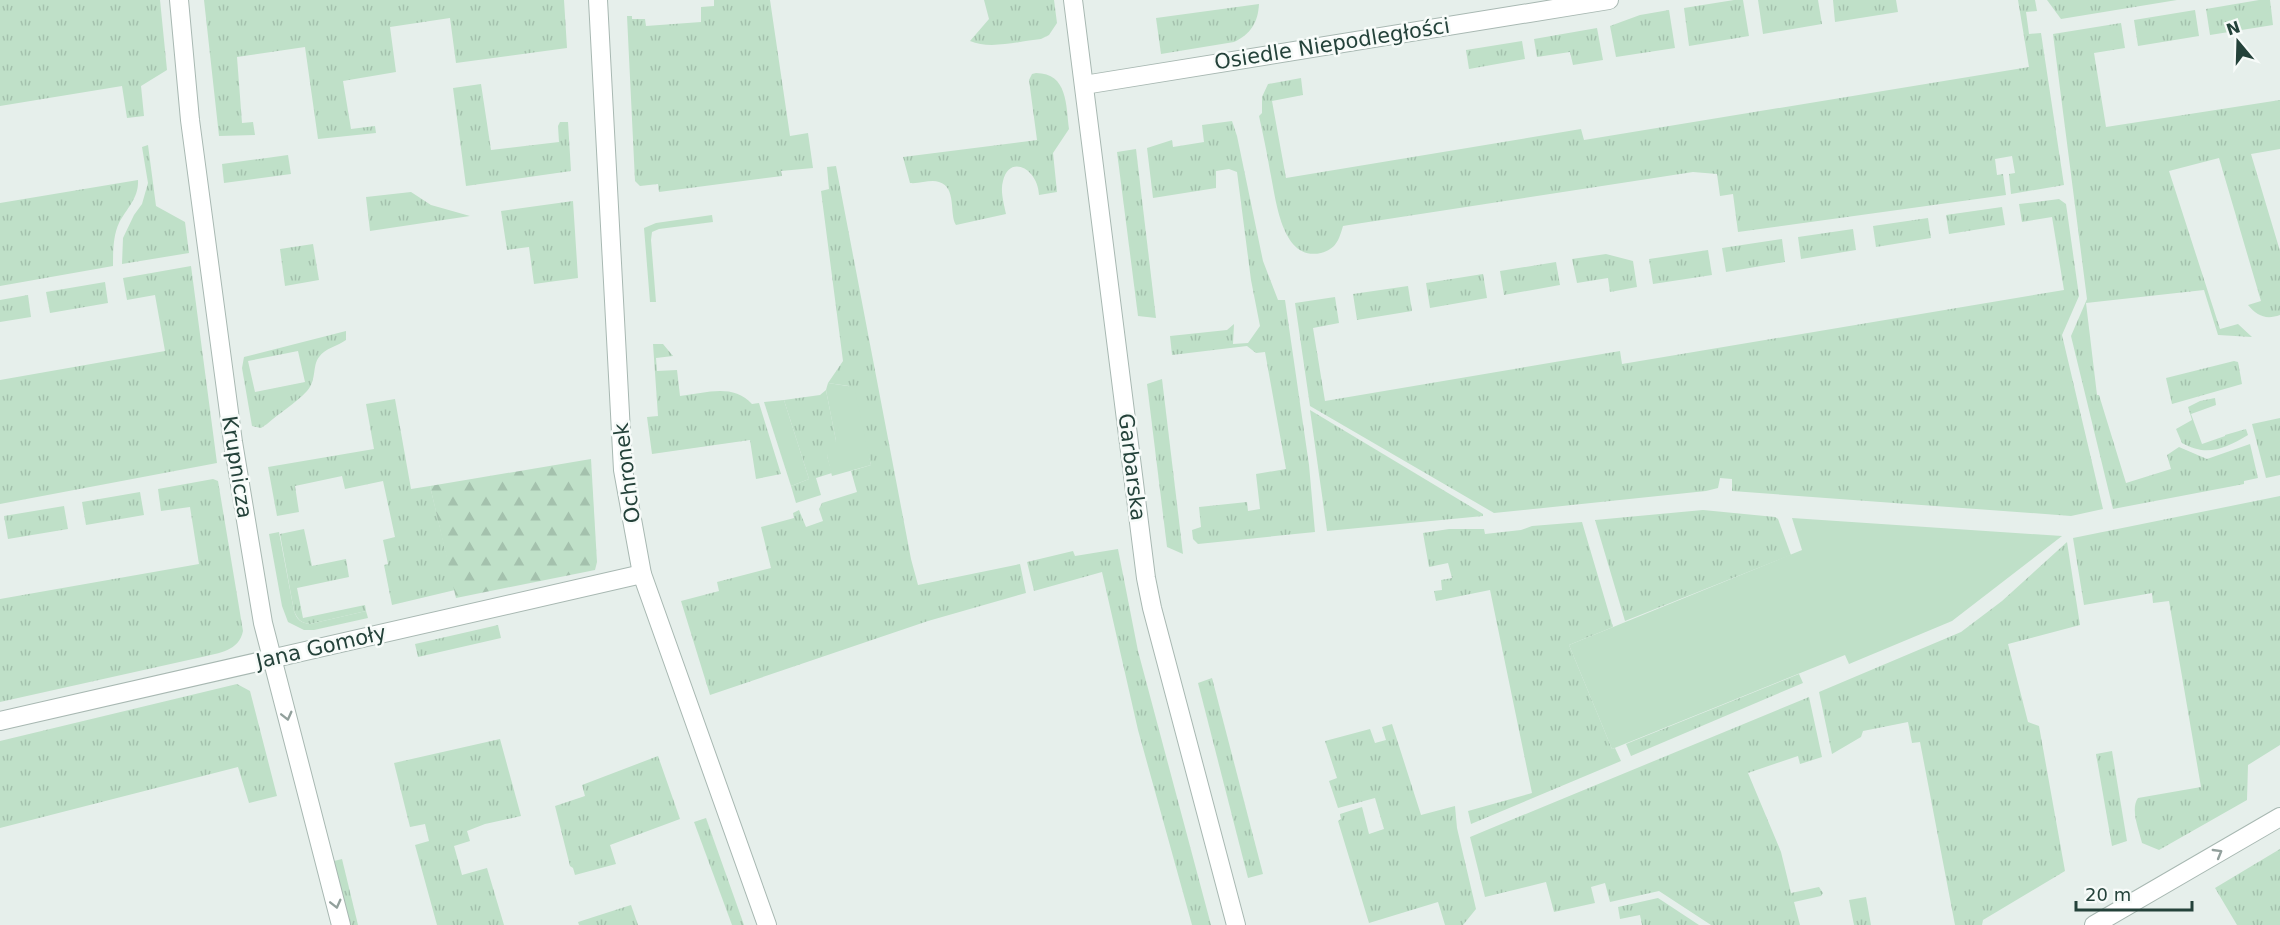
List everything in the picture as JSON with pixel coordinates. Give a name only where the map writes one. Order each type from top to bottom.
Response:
[{"type":"street","name":"Krupnicza","points":[[179,0],[190,120],[233,442],[263,623],[341,925]]},
{"type":"street","name":"Ochronek","points":[[598,0],[623,470],[642,574],[767,925]]},
{"type":"street","name":"Garbarska","points":[[1073,0],[1146,578],[1236,925]]},
{"type":"street","name":"Osiedle Niepodległości","points":[[1084,85],[1581,2],[1608,0]]},
{"type":"street","name":"Jana Gomoły","points":[[0,721],[642,574]]},
{"type":"street","points":[[2094,925],[2280,817]]},
{"type":"green space","points":[[0,0],[160,0],[167,70],[141,86],[144,116],[127,118],[122,86],[0,106]]},
{"type":"green space","points":[[204,0],[564,0],[567,48],[456,63],[450,18],[390,27],[396,72],[343,81],[351,129],[375,126],[376,133],[318,139],[305,47],[237,57],[242,123],[253,122],[255,135],[219,136]]},
{"type":"green space","points":[[714,0],[770,0],[790,136],[808,133],[813,168],[781,171],[782,176],[659,192],[658,184],[640,186],[635,181],[627,16],[632,16],[632,19],[645,19],[646,26],[701,22],[701,7],[714,6]]},
{"type":"green space","points":[[984,0],[1054,0],[1057,23],[1049,35],[1041,39],[996,45],[978,44],[970,41],[989,19]]},
{"type":"green space","points":[[1743,0],[1749,36],[1689,46],[1684,8]]},
{"type":"green space","points":[[1758,0],[1818,0],[1822,24],[1763,34]]},
{"type":"green space","points":[[1833,0],[1896,0],[1898,12],[1835,22]]},
{"type":"green space","points":[[2018,0],[2035,0],[2037,11],[2026,12],[2029,34],[2041,33],[2064,185],[2011,194],[2009,174],[2015,173],[2012,156],[1995,159],[1997,175],[2003,174],[2006,195],[1738,232],[1733,194],[1720,196],[1717,174],[1693,172],[1343,226],[1336,243],[1321,253],[1308,253],[1297,248],[1289,238],[1278,211],[1259,116],[1262,113],[1262,97],[1268,84],[1301,78],[1303,95],[1272,101],[1286,178],[1581,129],[1584,140],[2029,67]]},
{"type":"green space","points":[[2047,0],[2177,0],[2061,19]]},
{"type":"green space","points":[[2270,0],[2273,25],[2210,35],[2206,9]]},
{"type":"green space","points":[[1259,4],[1253,27],[1234,42],[1161,54],[1156,18]]},
{"type":"green space","points":[[1669,10],[1675,48],[1616,57],[1610,26],[1640,15]]},
{"type":"green space","points":[[2195,10],[2199,36],[2138,46],[2134,20]]},
{"type":"green space","points":[[2121,23],[2125,48],[2094,53],[2106,127],[2280,100],[2280,149],[2251,154],[2280,251],[2280,315],[2262,316],[2248,305],[2261,301],[2219,158],[2169,171],[2220,329],[2238,324],[2252,337],[2218,335],[2204,290],[2086,303],[2097,395],[2099,395],[2126,483],[2171,469],[2167,455],[2179,447],[2207,459],[2250,444],[2258,478],[2244,481],[2244,484],[2113,509],[2071,336],[2087,299],[2053,34]]},
{"type":"green space","points":[[1597,28],[1603,60],[1573,65],[1570,52],[1537,57],[1534,39]]},
{"type":"green space","points":[[1522,41],[1525,59],[1469,69],[1466,50]]},
{"type":"green space","points":[[1032,74],[1046,74],[1054,79],[1060,85],[1066,101],[1069,129],[1053,153],[1057,192],[1039,195],[1034,178],[1029,172],[1017,166],[1006,173],[1002,185],[1006,214],[956,225],[952,201],[945,185],[936,181],[910,183],[903,157],[1037,140],[1029,80]]},
{"type":"green space","points":[[481,84],[491,150],[559,142],[558,126],[560,122],[568,122],[571,171],[466,186],[453,88]]},
{"type":"green space","points":[[1232,121],[1263,261],[1278,300],[1285,300],[1309,465],[1315,532],[1198,544],[1193,539],[1192,530],[1201,527],[1199,507],[1247,502],[1248,511],[1260,509],[1256,474],[1286,469],[1265,352],[1256,353],[1247,346],[1172,355],[1170,336],[1227,330],[1234,324],[1233,344],[1248,343],[1260,326],[1251,280],[1237,172],[1229,169],[1216,171],[1216,188],[1153,198],[1147,148],[1172,140],[1173,147],[1204,142],[1202,125]]},
{"type":"green space","points":[[148,145],[156,206],[185,222],[189,253],[122,264],[123,238],[142,204],[148,183],[142,147]]},
{"type":"green space","points":[[1136,149],[1156,318],[1138,316],[1117,152]]},
{"type":"green space","points":[[288,155],[291,174],[224,183],[222,164]]},
{"type":"green space","points":[[836,166],[911,559],[918,585],[1020,564],[1026,593],[928,621],[710,695],[681,601],[719,591],[717,582],[771,568],[761,527],[794,518],[793,513],[799,510],[806,527],[823,521],[819,509],[822,503],[857,492],[851,471],[871,465],[849,386],[828,383],[843,361],[821,191],[829,189],[827,167]]},
{"type":"green space","points":[[138,180],[135,198],[117,228],[113,266],[0,286],[0,203]]},
{"type":"green space","points":[[411,192],[431,205],[470,216],[370,231],[366,197]]},
{"type":"green space","points":[[2059,199],[2066,204],[2079,296],[2062,335],[2103,509],[2071,516],[1732,491],[1732,479],[1720,478],[1718,488],[1706,491],[1494,513],[1310,406],[1295,303],[1335,297],[1339,323],[1313,328],[1325,401],[1620,351],[1622,364],[2064,290],[2052,217],[2022,222],[2019,204]]},
{"type":"green space","points":[[573,201],[578,278],[534,284],[529,247],[507,250],[501,211]]},
{"type":"green space","points":[[2002,207],[2005,225],[1949,234],[1946,215]]},
{"type":"green space","points":[[712,215],[713,222],[659,229],[652,232],[656,302],[650,302],[644,228],[656,223]]},
{"type":"green space","points":[[1928,218],[1931,238],[1876,247],[1873,226]]},
{"type":"green space","points":[[1853,229],[1856,250],[1801,259],[1798,237]]},
{"type":"green space","points":[[1782,239],[1785,262],[1726,272],[1722,248]]},
{"type":"green space","points":[[313,244],[319,280],[285,286],[280,249]]},
{"type":"green space","points":[[1708,250],[1712,275],[1653,284],[1649,259]]},
{"type":"green space","points":[[1606,254],[1633,261],[1637,287],[1610,292],[1608,278],[1577,283],[1572,259]]},
{"type":"green space","points":[[1556,262],[1560,285],[1504,295],[1500,271]]},
{"type":"green space","points":[[191,266],[217,463],[0,504],[0,380],[165,351],[155,295],[127,300],[123,278]]},
{"type":"green space","points":[[1483,274],[1487,298],[1430,308],[1426,283]]},
{"type":"green space","points":[[105,282],[108,303],[50,313],[46,292]]},
{"type":"green space","points":[[1408,286],[1412,311],[1357,320],[1353,294]]},
{"type":"green space","points":[[28,295],[31,317],[0,322],[0,300]]},
{"type":"green space","points":[[346,331],[346,340],[325,351],[319,357],[307,391],[261,428],[252,426],[242,368],[244,357]],"holes":[[[298,351],[305,382],[255,392],[248,361]]]},
{"type":"green space","points":[[653,344],[663,344],[673,356],[656,358],[657,371],[677,370],[680,396],[728,391],[736,393],[752,404],[759,403],[781,474],[756,479],[750,440],[652,454],[647,417],[658,416]]},
{"type":"green space","points":[[2234,361],[2238,362],[2242,384],[2172,404],[2166,378]]},
{"type":"green space","points":[[1162,379],[1183,554],[1167,547],[1147,384]]},
{"type":"green space","points":[[828,383],[854,387],[871,465],[832,476],[827,456],[830,443],[836,441],[826,390]]},
{"type":"green space","points":[[826,390],[836,441],[827,456],[832,473],[816,478],[821,495],[796,503],[791,486],[809,479],[784,400],[820,395]]},
{"type":"green space","points":[[2215,398],[2216,405],[2191,414],[2202,444],[2246,429],[2248,435],[2215,450],[2199,450],[2182,443],[2176,429],[2192,420],[2188,407],[2200,401]]},
{"type":"green space","points":[[395,399],[411,489],[430,486],[455,590],[392,605],[384,565],[388,564],[383,540],[395,537],[383,481],[345,489],[342,476],[295,486],[299,512],[277,516],[268,467],[374,449],[366,404]]},
{"type":"green space","points":[[784,400],[809,479],[791,486],[764,402]]},
{"type":"green space","points":[[1310,410],[1483,514],[1483,516],[1327,531]]},
{"type":"green space","points":[[2280,418],[2280,475],[2266,478],[2252,424]]},
{"type":"green space","points":[[591,459],[597,562],[595,570],[456,598],[430,486]]},
{"type":"green space","points":[[213,479],[218,481],[243,631],[237,643],[215,654],[0,702],[0,599],[199,564],[190,507],[161,511],[158,489]]},
{"type":"green space","points":[[140,492],[144,515],[86,525],[82,502]]},
{"type":"green space","points":[[2280,496],[2280,745],[2248,765],[2247,800],[2159,850],[2142,843],[2135,814],[2138,798],[2201,787],[2169,601],[2153,603],[2152,593],[2084,605],[2073,538]]},
{"type":"green space","points":[[64,506],[68,529],[8,539],[4,516]]},
{"type":"green space","points":[[1703,510],[1775,517],[1778,519],[1791,555],[1625,621],[1595,520]]},
{"type":"green space","points":[[1792,518],[2062,536],[1952,621],[1849,664],[1845,655],[1612,749],[1569,645],[1802,550]]},
{"type":"green space","points":[[1582,522],[1613,627],[1569,645],[1612,749],[1615,748],[1621,761],[1471,824],[1468,811],[1532,793],[1490,590],[1436,601],[1434,591],[1442,590],[1441,580],[1452,578],[1448,563],[1429,567],[1423,533],[1449,529],[1484,529],[1485,534],[1521,530],[1532,526]]},
{"type":"green space","points":[[304,529],[312,566],[346,559],[349,577],[297,588],[303,618],[365,605],[366,611],[310,624],[298,619],[294,611],[280,534]]},
{"type":"green space","points":[[279,532],[296,617],[310,624],[366,611],[368,618],[314,630],[304,630],[288,622],[282,606],[269,534]]},
{"type":"green space","points":[[2067,542],[2080,625],[2008,644],[2028,722],[2039,726],[2065,871],[1983,920],[1982,925],[1955,925],[1920,742],[1912,743],[1908,722],[1863,731],[1861,737],[1832,754],[1819,692],[1961,632],[2002,601]]},
{"type":"green space","points":[[1118,549],[1138,651],[1211,925],[1192,925],[1138,730],[1102,572],[1034,591],[1027,562],[1073,551],[1075,556]]},
{"type":"green space","points":[[498,625],[501,638],[418,657],[415,644]]},
{"type":"green space","points":[[1799,674],[1803,683],[1631,756],[1626,744]]},
{"type":"green space","points":[[1212,678],[1263,874],[1248,878],[1198,683]]},
{"type":"green space","points":[[237,684],[250,691],[277,796],[249,803],[238,767],[0,828],[0,741]]},
{"type":"green space","points":[[1809,697],[1822,757],[1800,764],[1798,756],[1748,773],[1781,852],[1791,893],[1819,887],[1823,893],[1821,896],[1794,902],[1800,925],[1711,925],[1659,891],[1610,902],[1605,883],[1591,887],[1595,903],[1554,912],[1546,882],[1485,897],[1470,837]]},
{"type":"green space","points":[[1392,724],[1421,815],[1455,806],[1457,828],[1476,909],[1463,925],[1445,925],[1438,902],[1369,923],[1338,821],[1341,819],[1340,814],[1362,807],[1369,834],[1384,829],[1375,798],[1338,808],[1329,781],[1337,778],[1325,741],[1370,729],[1375,743],[1386,740],[1382,727]]},
{"type":"green space","points":[[500,739],[521,816],[485,824],[467,831],[470,841],[454,846],[462,875],[487,868],[504,925],[437,925],[415,845],[429,841],[425,824],[410,827],[394,763]]},
{"type":"green space","points":[[2112,751],[2127,841],[2112,846],[2096,754]]},
{"type":"green space","points":[[658,756],[680,819],[610,845],[616,864],[575,875],[570,866],[555,806],[585,796],[582,785]]},
{"type":"green space","points":[[706,818],[744,925],[732,925],[694,822]]},
{"type":"green space","points":[[2280,849],[2280,925],[2237,925],[2215,888]]},
{"type":"green space","points":[[342,859],[358,925],[350,925],[334,861]]},
{"type":"green space","points":[[1866,897],[1871,925],[1854,925],[1849,900]]},
{"type":"green space","points":[[1658,898],[1699,925],[1642,925],[1640,915],[1620,919],[1618,907]]},
{"type":"green space","points":[[631,905],[638,925],[579,925],[578,922]]}]
